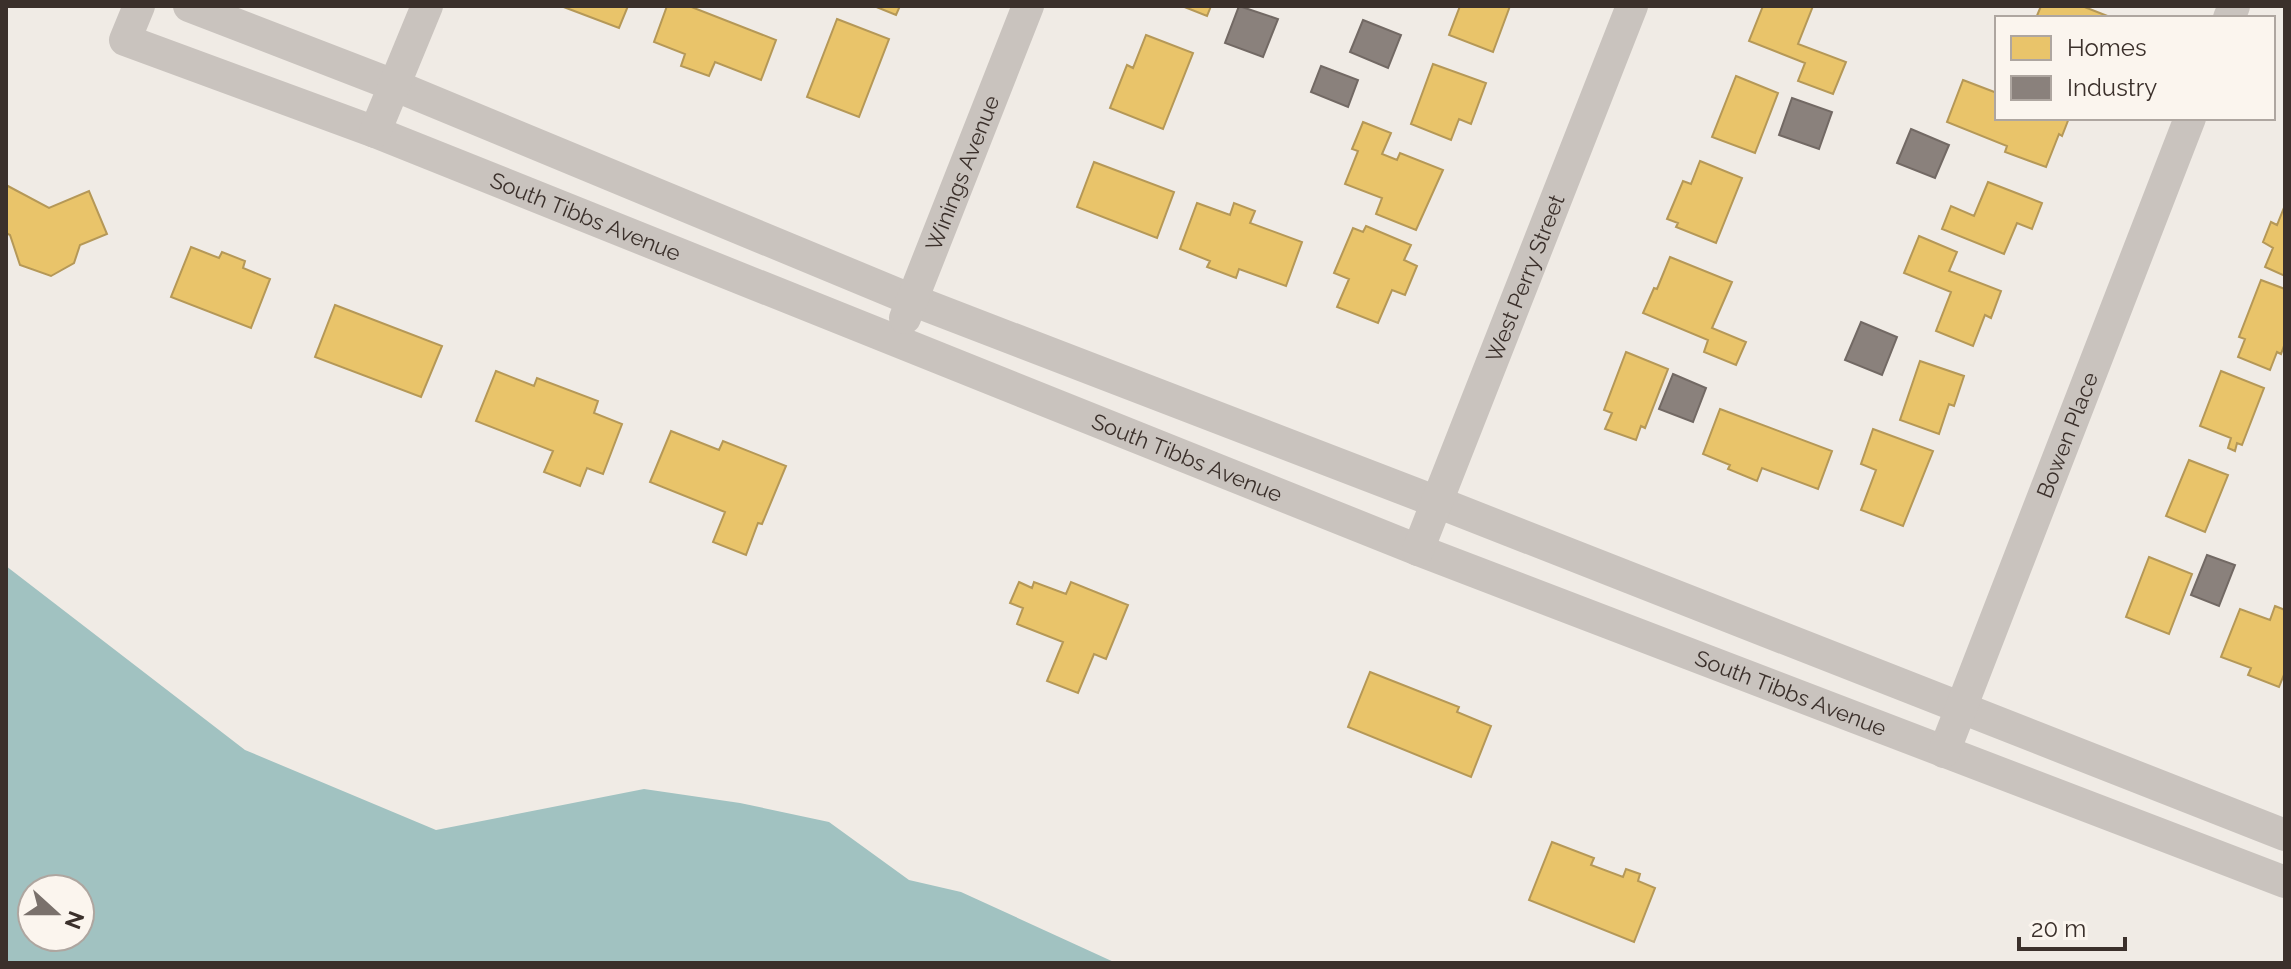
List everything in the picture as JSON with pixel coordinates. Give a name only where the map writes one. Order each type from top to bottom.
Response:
[{"type":"street","name":"South Tibbs Avenue","points":[[139,6],[125,40],[375,132],[1418,550],[2285,882]]},
{"type":"street","name":"South Tibbs Avenue","points":[[189,6],[396,86],[912,300],[2285,835]]},
{"type":"street","points":[[375,132],[427,6]]},
{"type":"street","name":"Winings Avenue","points":[[896,339],[1028,6]]},
{"type":"street","name":"West Perry Street","points":[[1418,550],[1632,6]]},
{"type":"street","name":"Bowen Place","points":[[1944,752],[2189,120]]},
{"type":"water","points":[[6,566],[245,750],[436,830],[644,789],[740,803],[829,822],[909,880],[961,892],[1116,963],[6,963]]},
{"type":"building: Homes","points":[[561,6],[628,6],[619,28]]},
{"type":"building: Homes","points":[[667,6],[689,6],[776,40],[761,80],[715,62],[709,76],[681,66],[685,54],[654,42]]},
{"type":"building: Homes","points":[[874,6],[900,6],[896,15]]},
{"type":"building: Homes","points":[[1182,6],[1211,6],[1207,16]]},
{"type":"building: Homes","points":[[1460,6],[1510,6],[1493,52],[1449,35]]},
{"type":"building: Homes","points":[[1763,6],[1813,6],[1798,44],[1846,62],[1833,94],[1798,81],[1805,63],[1749,41]]},
{"type":"building: Homes","points":[[2041,6],[2082,6],[2107,16],[2037,16]]},
{"type":"building: Homes","points":[[837,19],[889,39],[859,117],[807,97]]},
{"type":"building: Homes","points":[[1146,35],[1193,53],[1163,129],[1110,108],[1127,65],[1133,68]]},
{"type":"building: Homes","points":[[1433,64],[1486,83],[1471,124],[1459,119],[1451,140],[1411,124]]},
{"type":"building: Homes","points":[[1736,76],[1778,93],[1755,153],[1712,137]]},
{"type":"building: Homes","points":[[1963,80],[1995,92],[1995,120],[2068,120],[2046,167],[2005,152],[2007,146],[1947,122]]},
{"type":"building: Homes","points":[[1363,122],[1391,133],[1382,154],[1397,160],[1400,153],[1443,170],[1416,230],[1376,214],[1382,198],[1345,184],[1358,151],[1352,149]]},
{"type":"building: Homes","points":[[1700,161],[1742,178],[1716,243],[1676,227],[1678,223],[1667,219],[1683,181],[1691,184]]},
{"type":"building: Homes","points":[[1094,162],[1174,192],[1157,238],[1077,207]]},
{"type":"building: Homes","points":[[1988,182],[2042,203],[2032,229],[2017,223],[2004,254],[1942,229],[1951,206],[1974,216]]},
{"type":"building: Homes","points":[[6,185],[49,208],[89,191],[107,234],[80,245],[74,263],[51,276],[20,265],[10,235],[6,233]]},
{"type":"building: Homes","points":[[1197,203],[1230,215],[1234,203],[1255,211],[1250,223],[1302,242],[1286,286],[1239,269],[1236,278],[1207,267],[1210,261],[1180,249]]},
{"type":"building: Homes","points":[[2285,205],[2285,276],[2265,267],[2273,248],[2263,242],[2271,222],[2277,225]]},
{"type":"building: Homes","points":[[1366,226],[1411,245],[1404,260],[1417,266],[1405,295],[1392,290],[1378,323],[1337,307],[1349,279],[1334,273],[1353,228],[1363,232]]},
{"type":"building: Homes","points":[[1919,236],[1957,252],[1949,271],[2001,291],[1991,318],[1985,315],[1973,346],[1936,331],[1951,292],[1904,273]]},
{"type":"building: Homes","points":[[191,247],[219,258],[222,252],[245,261],[243,268],[270,279],[251,328],[171,297]]},
{"type":"building: Homes","points":[[1670,257],[1732,282],[1712,328],[1746,342],[1736,365],[1704,352],[1708,340],[1643,313]]},
{"type":"building: Homes","points":[[2261,280],[2285,289],[2285,343],[2281,354],[2277,352],[2270,370],[2238,357],[2245,339],[2239,337]]},
{"type":"building: Homes","points":[[335,305],[442,346],[421,397],[315,357]]},
{"type":"building: Homes","points":[[1626,352],[1668,369],[1645,428],[1641,426],[1636,440],[1605,429],[1612,413],[1604,410]]},
{"type":"building: Homes","points":[[1920,361],[1964,376],[1954,406],[1949,404],[1939,434],[1900,420]]},
{"type":"building: Homes","points":[[496,371],[534,386],[537,378],[598,401],[594,413],[622,424],[603,474],[587,468],[580,486],[544,472],[553,451],[476,421]]},
{"type":"building: Homes","points":[[2221,371],[2264,388],[2242,445],[2237,443],[2235,451],[2228,448],[2231,438],[2200,426]]},
{"type":"building: Homes","points":[[1720,409],[1832,451],[1818,489],[1762,468],[1757,481],[1703,454]]},
{"type":"building: Homes","points":[[1873,429],[1933,451],[1903,526],[1861,510],[1876,470],[1861,464]]},
{"type":"building: Homes","points":[[671,431],[719,450],[723,441],[786,466],[746,555],[713,542],[725,512],[650,482]]},
{"type":"building: Homes","points":[[2189,460],[2228,475],[2205,532],[2166,516]]},
{"type":"building: Homes","points":[[2149,557],[2192,574],[2169,634],[2126,617]]},
{"type":"building: Homes","points":[[1019,582],[1032,588],[1034,582],[1066,594],[1071,582],[1128,605],[1106,659],[1094,654],[1078,693],[1047,681],[1063,642],[1017,624],[1023,608],[1010,603]]},
{"type":"building: Homes","points":[[2275,606],[2285,610],[2285,672],[2279,687],[2248,675],[2251,668],[2221,657],[2240,609],[2270,620]]},
{"type":"building: Homes","points":[[1370,672],[1459,707],[1457,712],[1491,726],[1471,777],[1348,727]]},
{"type":"building: Homes","points":[[1552,842],[1594,858],[1591,865],[1623,877],[1626,869],[1640,874],[1638,881],[1655,888],[1634,942],[1529,900]]},
{"type":"building: Industry","points":[[1239,6],[1278,19],[1263,57],[1225,43]]},
{"type":"building: Industry","points":[[1363,20],[1401,35],[1388,68],[1350,52]]},
{"type":"building: Industry","points":[[1321,66],[1358,80],[1348,107],[1311,92]]},
{"type":"building: Industry","points":[[1792,98],[1832,112],[1819,149],[1779,135]]},
{"type":"building: Industry","points":[[1911,129],[1949,145],[1935,178],[1897,163]]},
{"type":"building: Industry","points":[[1861,322],[1897,337],[1882,375],[1845,360]]},
{"type":"building: Industry","points":[[1673,374],[1706,388],[1693,422],[1659,409]]},
{"type":"building: Industry","points":[[2207,555],[2235,565],[2219,606],[2191,595]]}]
